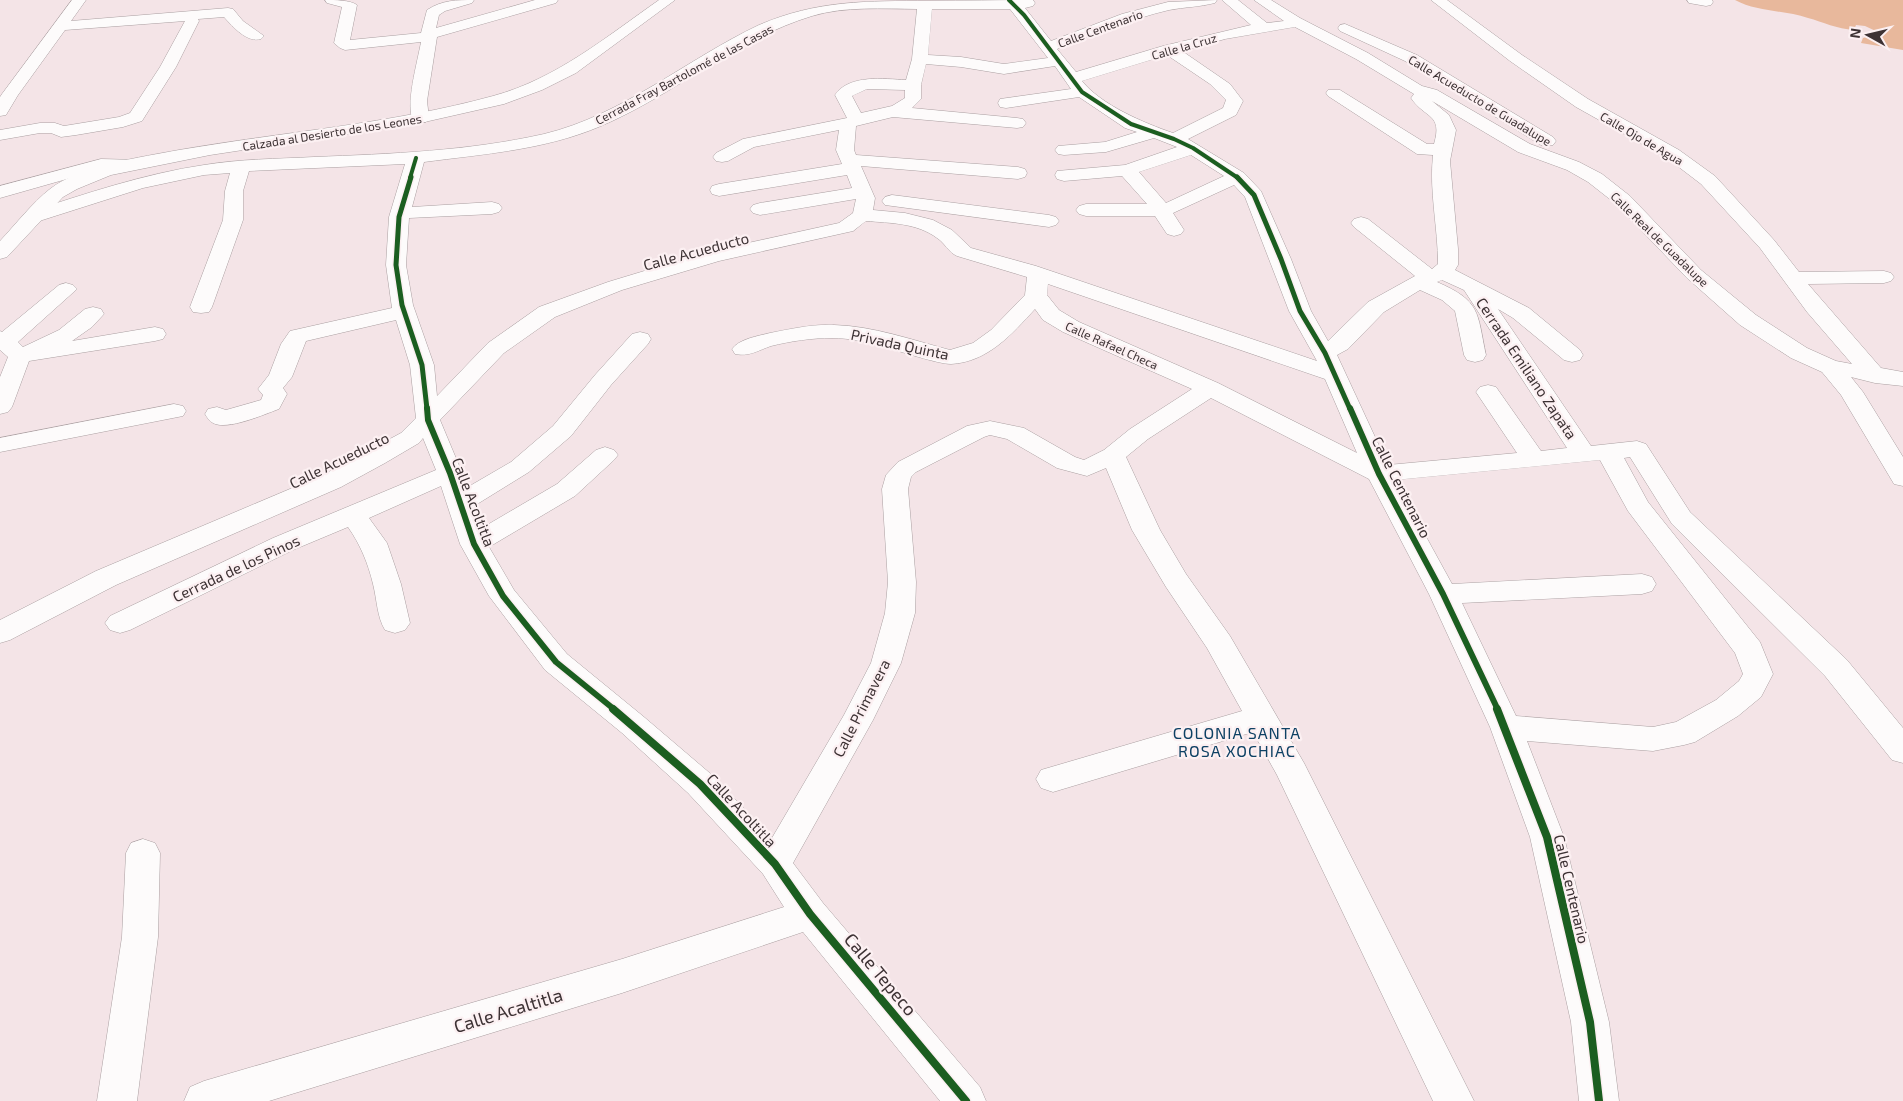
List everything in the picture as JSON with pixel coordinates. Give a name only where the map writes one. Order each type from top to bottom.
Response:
[{"type":"street","points":[[0,111],[10,94],[79,0]]},
{"type":"street","points":[[332,0],[350,5],[342,42],[345,45],[430,36],[551,0]]},
{"type":"street","points":[[420,118],[419,101],[432,13],[439,4],[466,0]]},
{"type":"street","name":"Calzada al Desierto de los Leones","points":[[0,253],[62,189],[105,171],[132,164],[420,118],[498,100],[536,87],[570,70],[668,0]]},
{"type":"street","name":"Calle Centenario","points":[[1065,70],[1150,10],[1182,2],[1210,0]]},
{"type":"street","points":[[1230,0],[1264,28]]},
{"type":"street","name":"Calle Real de Guadalupe","points":[[1260,0],[1295,21],[1362,56],[1417,90],[1431,93],[1524,148],[1573,166],[1607,187],[1630,207],[1694,274],[1748,320],[1799,354],[1830,368],[1903,379]]},
{"type":"street","name":"Calle Acueducto de Guadalupe","points":[[1285,0],[1302,11],[1411,58],[1464,88],[1532,132],[1596,168],[1609,181],[1607,187]]},
{"type":"street","name":"Calle Ojo de Agua","points":[[1438,0],[1516,58],[1582,103],[1673,154],[1708,180],[1767,244],[1815,307],[1875,376]]},
{"type":"street","name":"Calle Centenario","points":[[1019,2],[1024,15],[1065,70],[1131,124],[1174,140],[1237,177],[1254,195],[1281,259],[1300,311],[1330,364],[1380,474],[1443,594],[1506,727],[1547,837],[1590,1022],[1599,1101]]},
{"type":"street","name":"Cerrada Fray Bartolomé de las Casas","points":[[33,217],[139,183],[195,172],[241,166],[416,158],[526,143],[573,131],[642,99],[765,28],[809,12],[837,6],[856,5],[925,6],[1019,2]]},
{"type":"street","points":[[826,154],[907,106],[913,99],[913,85],[920,59],[925,6]]},
{"type":"street","points":[[59,26],[228,12],[238,24],[256,36]]},
{"type":"street","points":[[0,135],[40,128],[55,128],[61,132],[123,122],[136,117],[168,67],[192,21],[189,16]]},
{"type":"street","name":"Calle la Cruz","points":[[1065,70],[1109,70],[1197,41],[1287,25],[1295,21]]},
{"type":"street","points":[[1064,175],[1127,170],[1174,140],[1230,111],[1234,103],[1234,97],[1224,86],[1168,49]]},
{"type":"street","points":[[920,59],[961,62],[1004,69],[1065,70]]},
{"type":"street","points":[[1006,103],[1065,70]]},
{"type":"street","points":[[863,202],[849,142],[843,95],[850,88],[861,84],[913,85]]},
{"type":"street","points":[[1037,285],[1330,364],[1340,344],[1376,307],[1429,278],[1448,265],[1449,254],[1443,200],[1441,149],[1447,130],[1443,119],[1414,95],[1417,90]]},
{"type":"street","points":[[1334,93],[1424,150],[1441,149]]},
{"type":"street","points":[[895,112],[1016,123]]},
{"type":"street","points":[[720,190],[885,130]]},
{"type":"street","points":[[914,131],[933,131]]},
{"type":"street","points":[[1064,150],[1174,140]]},
{"type":"street","points":[[849,142],[1018,173]]},
{"type":"street","points":[[722,157],[749,144],[849,142],[925,149]]},
{"type":"street","name":"Calle Acoltitla","points":[[416,158],[400,214],[396,265],[403,312],[422,365],[428,420],[450,473],[474,544],[503,596],[556,662],[632,724],[700,784],[775,864]]},
{"type":"street","points":[[731,173],[797,160]]},
{"type":"street","points":[[0,192],[101,164],[132,164]]},
{"type":"street","points":[[201,307],[233,220],[234,192],[241,166]]},
{"type":"street","points":[[1127,170],[1174,230]]},
{"type":"street","points":[[1086,210],[1160,210],[1172,208],[1237,177]]},
{"type":"street","points":[[760,209],[863,202],[1049,221]]},
{"type":"street","name":"Calle Rafael Checa","points":[[863,202],[945,234],[954,247],[965,252],[1023,267],[1037,285],[1051,315],[1071,327],[1210,388],[1380,474]]},
{"type":"street","name":"Calle Acueducto","points":[[0,633],[106,578],[332,481],[376,458],[410,438],[496,348],[547,312],[614,286],[714,256],[846,227],[863,202]]},
{"type":"street","points":[[400,214],[492,208]]},
{"type":"street","points":[[1361,224],[1429,278]]},
{"type":"street","points":[[1793,278],[1884,277]]},
{"type":"street","points":[[1429,278],[1428,284],[1456,299],[1465,309],[1475,355]]},
{"type":"street","name":"Cerrada Emiliano Zapata","points":[[1429,278],[1472,286],[1596,453],[1749,650],[1758,674],[1750,690],[1727,708],[1684,733],[1653,739],[1506,727]]},
{"type":"street","name":"Privada Quinta","points":[[743,349],[765,341],[800,334],[832,331],[876,338],[950,357],[966,354],[981,348],[999,335],[1037,285]]},
{"type":"street","points":[[1472,286],[1521,313],[1572,355]]},
{"type":"street","points":[[0,407],[8,345],[66,289]]},
{"type":"street","points":[[217,414],[221,418],[232,416],[271,404],[275,394],[270,389],[280,376],[292,344],[298,336],[403,312]]},
{"type":"street","points":[[8,345],[59,341],[93,314]]},
{"type":"street","points":[[8,345],[154,334]]},
{"type":"street","points":[[460,503],[520,467],[562,431],[640,339]]},
{"type":"street","points":[[1830,368],[1851,392],[1903,478]]},
{"type":"street","points":[[1210,388],[1139,434],[1112,455],[1146,530],[1176,580],[1218,643],[1262,717],[1296,780],[1454,1101]]},
{"type":"street","points":[[1488,392],[1533,458]]},
{"type":"street","points":[[0,445],[174,411]]},
{"type":"street","name":"Calle Primavera","points":[[775,864],[857,720],[886,664],[900,613],[902,582],[895,489],[899,475],[907,467],[967,435],[990,428],[1015,433],[1066,463],[1082,468],[1091,466],[1112,455]]},
{"type":"street","points":[[1380,474],[1637,449],[1681,518],[1836,668],[1903,751]]},
{"type":"street","points":[[474,544],[518,516],[566,490],[605,456]]},
{"type":"street","name":"Cerrada de los Pinos","points":[[120,623],[228,572],[244,562],[450,473]]},
{"type":"street","points":[[321,528],[330,513],[335,499],[332,481]]},
{"type":"street","points":[[353,515],[373,544],[387,584],[395,623]]},
{"type":"street","points":[[1443,594],[1642,584]]},
{"type":"street","points":[[1053,779],[1262,717]]},
{"type":"street","points":[[117,1101],[140,937],[143,853]]},
{"type":"street","name":"Calle Tepeco","points":[[775,864],[810,914],[966,1101]]},
{"type":"street","name":"Calle Acaltitla","points":[[204,1101],[622,976],[810,914]]},
{"type":"shaded area","points":[[1735,0],[1903,0],[1903,50],[1861,43],[1863,38],[1880,33],[1865,26],[1856,25],[1854,30],[1842,28],[1799,15],[1752,7]]},
{"type":"cycle path","points":[[1009,0],[1024,15],[1082,92],[1131,124],[1174,139],[1193,148],[1237,177],[1254,195],[1281,259],[1300,311],[1325,353],[1379,474],[1443,594],[1506,727],[1547,837],[1590,1022],[1599,1101]]},
{"type":"cycle path","points":[[416,158],[399,217],[396,265],[402,305],[422,365],[428,420],[450,473],[474,544],[503,596],[556,662],[633,725],[700,784],[775,864],[810,914],[966,1101]]},
{"type":"district","name":"COLONIA SANTA ROSA XOCHIAC","points":[[1237,741]]}]
